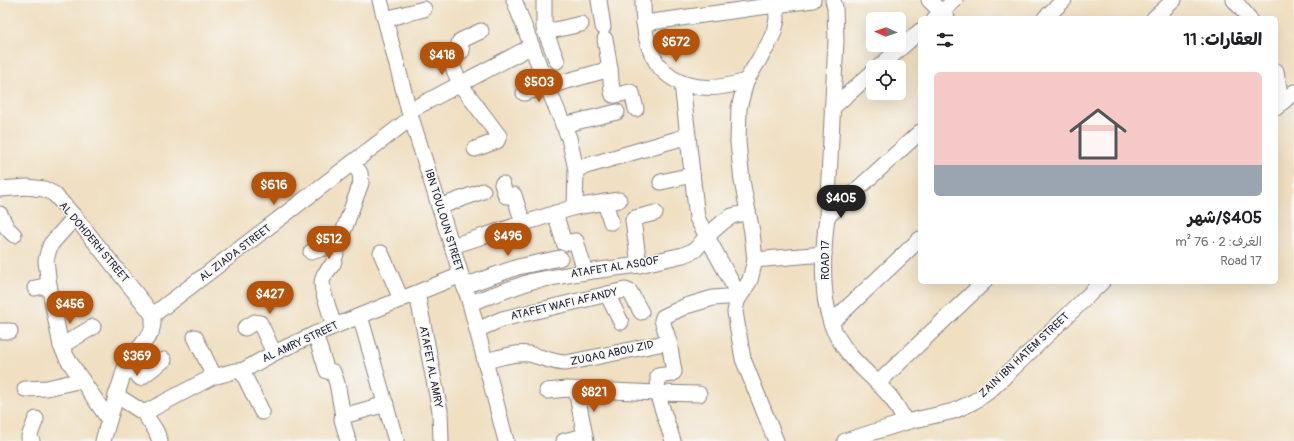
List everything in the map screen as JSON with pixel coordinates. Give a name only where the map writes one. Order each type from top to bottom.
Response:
[{"type":"street","name":"IBN TOULOUN STREET","points":[[380,0],[410,115],[470,303],[506,441]]},
{"type":"street","points":[[514,0],[569,138],[576,169],[575,207]]},
{"type":"street","points":[[544,0],[544,28],[557,61]]},
{"type":"street","points":[[598,0],[613,95],[632,93],[636,109]]},
{"type":"street","points":[[643,0],[644,23],[650,48],[655,60],[663,70],[673,78],[682,83],[693,86],[715,87],[746,81]]},
{"type":"street","points":[[644,23],[776,2],[812,0]]},
{"type":"street","name":"ROAD 17","points":[[832,0],[835,8],[836,25],[824,254],[826,300],[831,323],[839,340],[861,368],[878,383],[892,399],[906,422]]},
{"type":"street","points":[[929,0],[941,16],[955,0]]},
{"type":"street","points":[[1047,16],[1064,0]]},
{"type":"street","points":[[1156,16],[1174,0]]},
{"type":"street","points":[[1234,0],[1247,16]]},
{"type":"street","points":[[776,2],[777,19],[774,32],[768,45],[746,81],[739,108],[738,142],[742,181],[752,232],[754,260],[750,280],[739,296],[735,306],[743,359],[776,441]]},
{"type":"street","points":[[385,19],[424,9]]},
{"type":"street","points":[[546,32],[581,24]]},
{"type":"street","points":[[475,149],[497,141],[498,136],[460,84],[449,58],[462,51],[459,43],[460,41],[481,30]]},
{"type":"street","points":[[887,60],[918,33]]},
{"type":"street","name":"AL ZIADA STREET","points":[[153,315],[352,163],[410,115],[460,84],[532,46]]},
{"type":"street","points":[[524,93],[610,69]]},
{"type":"street","points":[[832,108],[866,78]]},
{"type":"street","points":[[1278,82],[1278,106]]},
{"type":"street","points":[[682,83],[697,218],[739,296]]},
{"type":"street","points":[[1278,106],[1294,92]]},
{"type":"street","points":[[564,125],[617,112]]},
{"type":"street","points":[[827,217],[918,134]]},
{"type":"street","points":[[576,169],[688,136]]},
{"type":"street","points":[[334,326],[322,282],[324,275],[333,264],[361,183],[360,173],[352,163]]},
{"type":"street","points":[[661,182],[692,175]]},
{"type":"street","points":[[502,184],[506,196],[514,196],[523,223]]},
{"type":"street","name":"AL DOHDERH STREET","points":[[0,189],[27,187],[44,189],[54,194],[75,217],[153,315]]},
{"type":"street","points":[[440,207],[483,192]]},
{"type":"street","points":[[452,246],[575,207],[612,201],[610,222]]},
{"type":"street","name":"ATAFET AL ASQOF","points":[[470,303],[532,282],[585,272],[638,265],[683,255],[695,250],[707,236],[732,216],[748,212]]},
{"type":"street","points":[[555,213],[564,243],[575,240],[585,272]]},
{"type":"street","points":[[638,265],[634,218],[655,213]]},
{"type":"street","points":[[0,214],[7,228],[14,235]]},
{"type":"street","points":[[75,217],[51,244],[46,261],[42,287],[61,346],[67,358],[108,420]]},
{"type":"street","points":[[831,323],[918,241]]},
{"type":"street","points":[[311,252],[339,243]]},
{"type":"street","points":[[381,253],[401,299]]},
{"type":"street","points":[[754,260],[824,254]]},
{"type":"street","name":"AL AMRY STREET","points":[[144,413],[214,376],[222,376],[236,370],[242,371],[274,352],[417,293],[518,267],[560,258]]},
{"type":"street","points":[[878,383],[982,284]]},
{"type":"street","name":"ZAIN IBN HATEM STREET","points":[[851,440],[906,422],[954,411],[973,402],[988,392],[1100,284]]},
{"type":"street","name":"ATAFET WAFI AFANDY","points":[[477,330],[502,319],[628,290],[641,312]]},
{"type":"street","name":"ATAFET AL AMRY","points":[[417,293],[440,411],[441,441]]},
{"type":"street","points":[[607,294],[620,322]]},
{"type":"street","points":[[673,441],[658,388],[658,376],[672,374],[674,372],[669,342],[662,319],[686,306],[713,298],[739,296]]},
{"type":"street","points":[[104,441],[108,420],[128,361],[151,333],[153,315]]},
{"type":"street","points":[[360,316],[396,441]]},
{"type":"street","points":[[245,328],[256,322],[260,323],[274,352]]},
{"type":"street","points":[[61,346],[93,328]]},
{"type":"street","points":[[315,334],[327,371],[333,371],[337,383],[343,416],[342,419],[348,441]]},
{"type":"street","points":[[195,337],[214,376]]},
{"type":"street","name":"ZUQAQ ABOU ZID","points":[[485,361],[518,354],[528,354],[557,363],[566,363],[669,342]]},
{"type":"street","points":[[128,361],[140,378],[164,360]]},
{"type":"street","points":[[564,441],[585,438],[571,390],[566,363]]},
{"type":"street","points":[[242,371],[262,412]]},
{"type":"street","points":[[25,389],[47,388],[82,380]]},
{"type":"street","points":[[547,391],[658,388],[699,394]]},
{"type":"street","points":[[116,395],[144,413],[156,431],[160,441]]},
{"type":"street","points":[[343,416],[386,404]]},
{"type":"street","points":[[32,441],[29,437],[36,419]]}]
